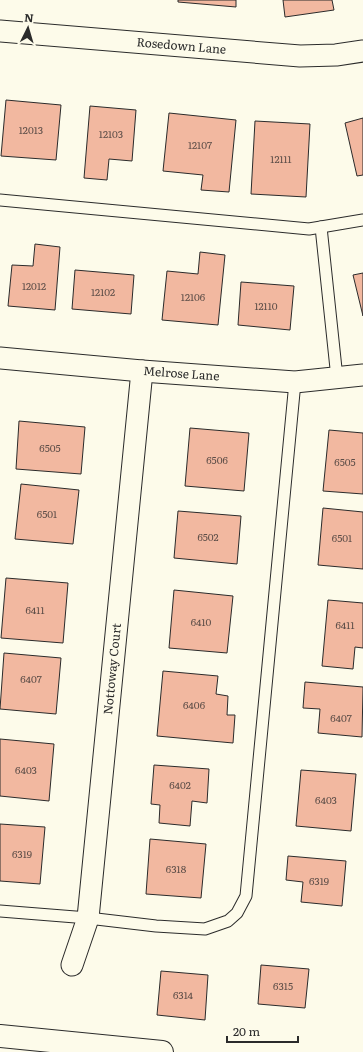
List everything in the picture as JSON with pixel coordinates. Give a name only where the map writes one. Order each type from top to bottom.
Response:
[{"type":"main road","points":[[0,1036],[162,1052]]},
{"type":"street","name":"Rosedown Lane","points":[[0,31],[300,56],[336,55],[363,51]]},
{"type":"street","name":"Melrose Lane","points":[[0,358],[142,371],[295,382],[363,375]]},
{"type":"street","name":"Nottoway Court","points":[[72,965],[88,918],[142,371]]},
{"type":"lane","points":[[0,200],[309,229],[363,220]]},
{"type":"lane","points":[[321,227],[337,378]]},
{"type":"lane","points":[[0,911],[88,918],[156,926],[205,929],[228,921],[237,913],[246,896],[295,382]]},
{"type":"building","points":[[178,0],[236,0],[236,7],[178,2]]},
{"type":"building","points":[[283,0],[332,0],[334,10],[285,17]]},
{"type":"building","points":[[6,100],[61,105],[56,160],[1,156]]},
{"type":"building","points":[[90,106],[136,110],[132,161],[109,159],[107,180],[84,178]]},
{"type":"building","points":[[169,113],[236,120],[229,192],[201,190],[203,175],[163,171]]},
{"type":"building","points":[[363,118],[363,175],[357,176],[345,123]]},
{"type":"building","points":[[255,121],[310,124],[306,197],[251,194]]},
{"type":"building","points":[[35,244],[60,247],[55,310],[8,306],[12,265],[33,266]]},
{"type":"building","points":[[200,252],[225,255],[218,325],[162,320],[167,271],[198,274]]},
{"type":"building","points":[[75,270],[134,275],[131,314],[72,309]]},
{"type":"building","points":[[363,273],[363,316],[353,275]]},
{"type":"building","points":[[241,282],[294,286],[290,330],[238,325]]},
{"type":"building","points":[[19,421],[85,427],[81,474],[16,469]]},
{"type":"building","points":[[190,428],[249,433],[244,491],[185,486]]},
{"type":"building","points":[[329,430],[363,433],[363,494],[323,491]]},
{"type":"building","points":[[21,484],[79,490],[73,544],[15,539]]},
{"type":"building","points":[[323,508],[363,512],[363,569],[318,565]]},
{"type":"building","points":[[178,511],[241,516],[237,564],[174,558]]},
{"type":"building","points":[[6,578],[68,583],[63,643],[1,638]]},
{"type":"building","points":[[174,590],[233,596],[227,653],[169,648]]},
{"type":"building","points":[[328,600],[363,603],[363,648],[355,647],[353,669],[322,666]]},
{"type":"building","points":[[4,653],[61,658],[56,714],[0,709]]},
{"type":"building","points":[[163,671],[218,676],[216,694],[228,696],[227,715],[235,715],[233,743],[157,736]]},
{"type":"building","points":[[305,682],[363,687],[362,737],[318,733],[320,709],[303,708]]},
{"type":"building","points":[[0,739],[54,744],[49,801],[0,796]]},
{"type":"building","points":[[154,765],[209,769],[207,803],[192,801],[190,826],[159,823],[160,805],[151,804]]},
{"type":"building","points":[[301,770],[356,774],[351,831],[296,826]]},
{"type":"building","points":[[0,824],[45,827],[40,884],[0,881]]},
{"type":"building","points":[[150,839],[206,844],[201,898],[146,894]]},
{"type":"building","points":[[288,856],[346,861],[342,906],[301,902],[303,882],[286,880]]},
{"type":"building","points":[[261,965],[309,969],[305,1008],[258,1004]]},
{"type":"building","points":[[161,971],[208,975],[205,1020],[157,1015]]}]
